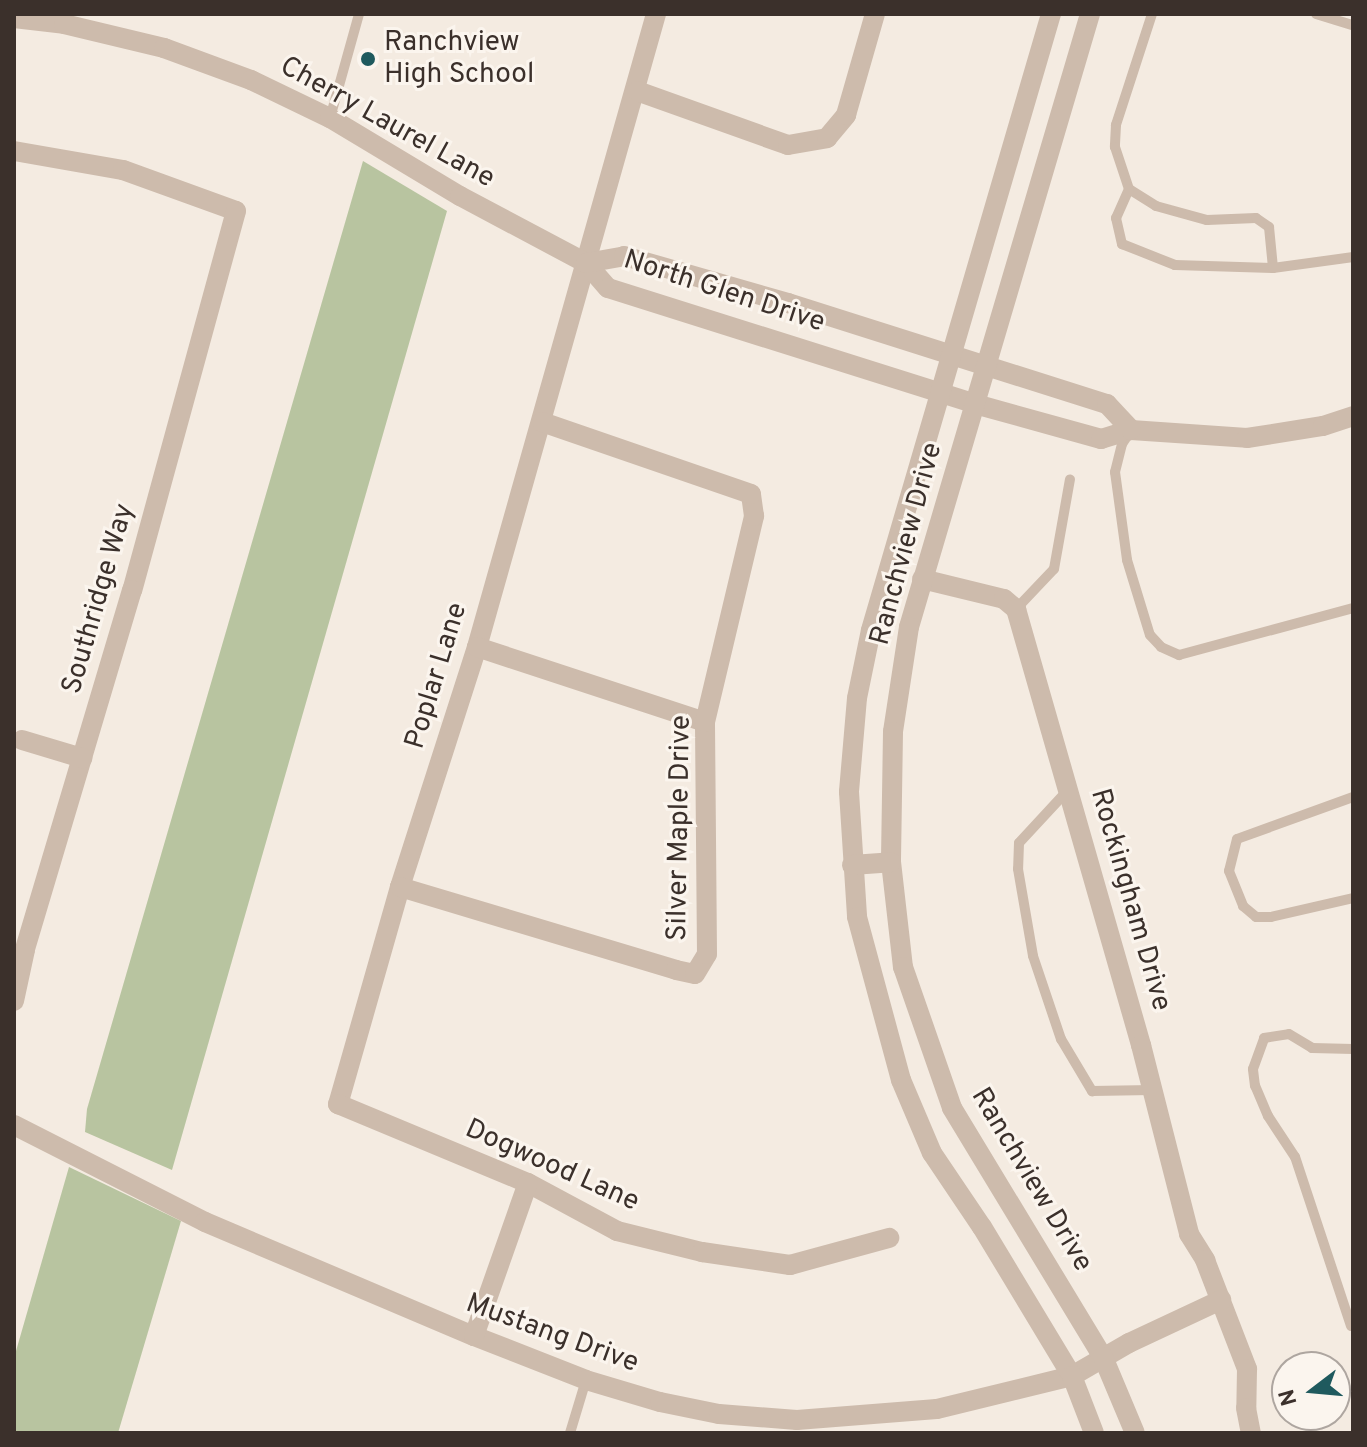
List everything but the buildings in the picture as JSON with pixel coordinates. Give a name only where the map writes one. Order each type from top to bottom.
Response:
[{"type":"street","name":"Poplar Lane","points":[[338,1104],[400,887],[477,647],[637,91],[656,14]]},
{"type":"street","points":[[637,91],[788,145],[827,138],[846,115],[875,14]]},
{"type":"street","name":"Ranchview Drive","points":[[1051,14],[871,630],[857,698],[849,792],[857,917],[884,1022],[921,1128],[932,1153],[982,1227],[1072,1376],[1094,1433]]},
{"type":"street","name":"Ranchview Drive","points":[[1090,14],[909,627],[893,732],[891,862],[903,967],[952,1108],[1103,1357],[1135,1433]]},
{"type":"street","name":"Cherry Laurel Lane","points":[[14,18],[64,24],[164,48],[251,80],[330,118],[460,196],[586,263]]},
{"type":"street","name":"Southridge Way","points":[[14,151],[123,170],[236,211],[82,758],[20,949],[14,1001]]},
{"type":"street","name":"North Glen Drive","points":[[586,263],[624,256],[951,354],[1107,404],[1131,430]]},
{"type":"street","name":"North Glen Drive","points":[[586,263],[608,288],[975,404],[1101,439],[1131,430],[1247,438],[1323,426],[1353,416]]},
{"type":"street","name":"Silver Maple Drive","points":[[400,887],[695,974],[707,954],[705,722],[754,516],[751,494],[542,422]]},
{"type":"street","points":[[922,579],[1004,599],[1016,609]]},
{"type":"street","name":"Rockingham Drive","points":[[1016,609],[1070,788],[1189,1234],[1205,1260],[1247,1369],[1246,1408],[1251,1433]]},
{"type":"street","points":[[477,647],[705,722]]},
{"type":"street","points":[[22,740],[82,758]]},
{"type":"street","points":[[852,865],[891,862]]},
{"type":"street","name":"Dogwood Lane","points":[[338,1104],[528,1183],[617,1231],[702,1252],[790,1265],[889,1238]]},
{"type":"street","name":"Mustang Drive","points":[[14,1125],[205,1222],[474,1336],[586,1380],[660,1402],[797,1426],[937,1409],[1072,1376],[1103,1357]]},
{"type":"street","points":[[474,1336],[528,1183]]},
{"type":"street","points":[[1103,1357],[1221,1300]]},
{"type":"lane","points":[[330,118],[359,14]]},
{"type":"lane","points":[[1152,14],[1116,125],[1115,147],[1129,189],[1156,206],[1207,220],[1256,218],[1269,227],[1273,268]]},
{"type":"lane","points":[[1316,14],[1353,25]]},
{"type":"lane","points":[[1129,189],[1116,218],[1122,244],[1175,265],[1273,268],[1353,257]]},
{"type":"lane","points":[[1131,430],[1122,444],[1115,472],[1127,560],[1150,635],[1161,647],[1179,655],[1353,608]]},
{"type":"lane","points":[[1016,609],[1054,569],[1070,479]]},
{"type":"lane","points":[[1070,788],[1019,843],[1018,869],[1033,956],[1061,1039],[1092,1091],[1152,1090]]},
{"type":"lane","points":[[1353,797],[1237,839],[1229,871],[1243,906],[1256,917],[1271,917],[1353,898]]},
{"type":"lane","points":[[1351,1326],[1295,1157],[1268,1116],[1255,1086],[1253,1069],[1264,1038],[1289,1034],[1312,1048],[1353,1049]]},
{"type":"lane","points":[[570,1433],[586,1380]]},
{"type":"green space","points":[[363,161],[447,211],[172,1170],[85,1132],[87,1109]]},
{"type":"green space","points":[[69,1167],[181,1221],[118,1433],[14,1433],[14,1358]]},
{"type":"place","name":"Ranchview High School","points":[[368,59]]}]
